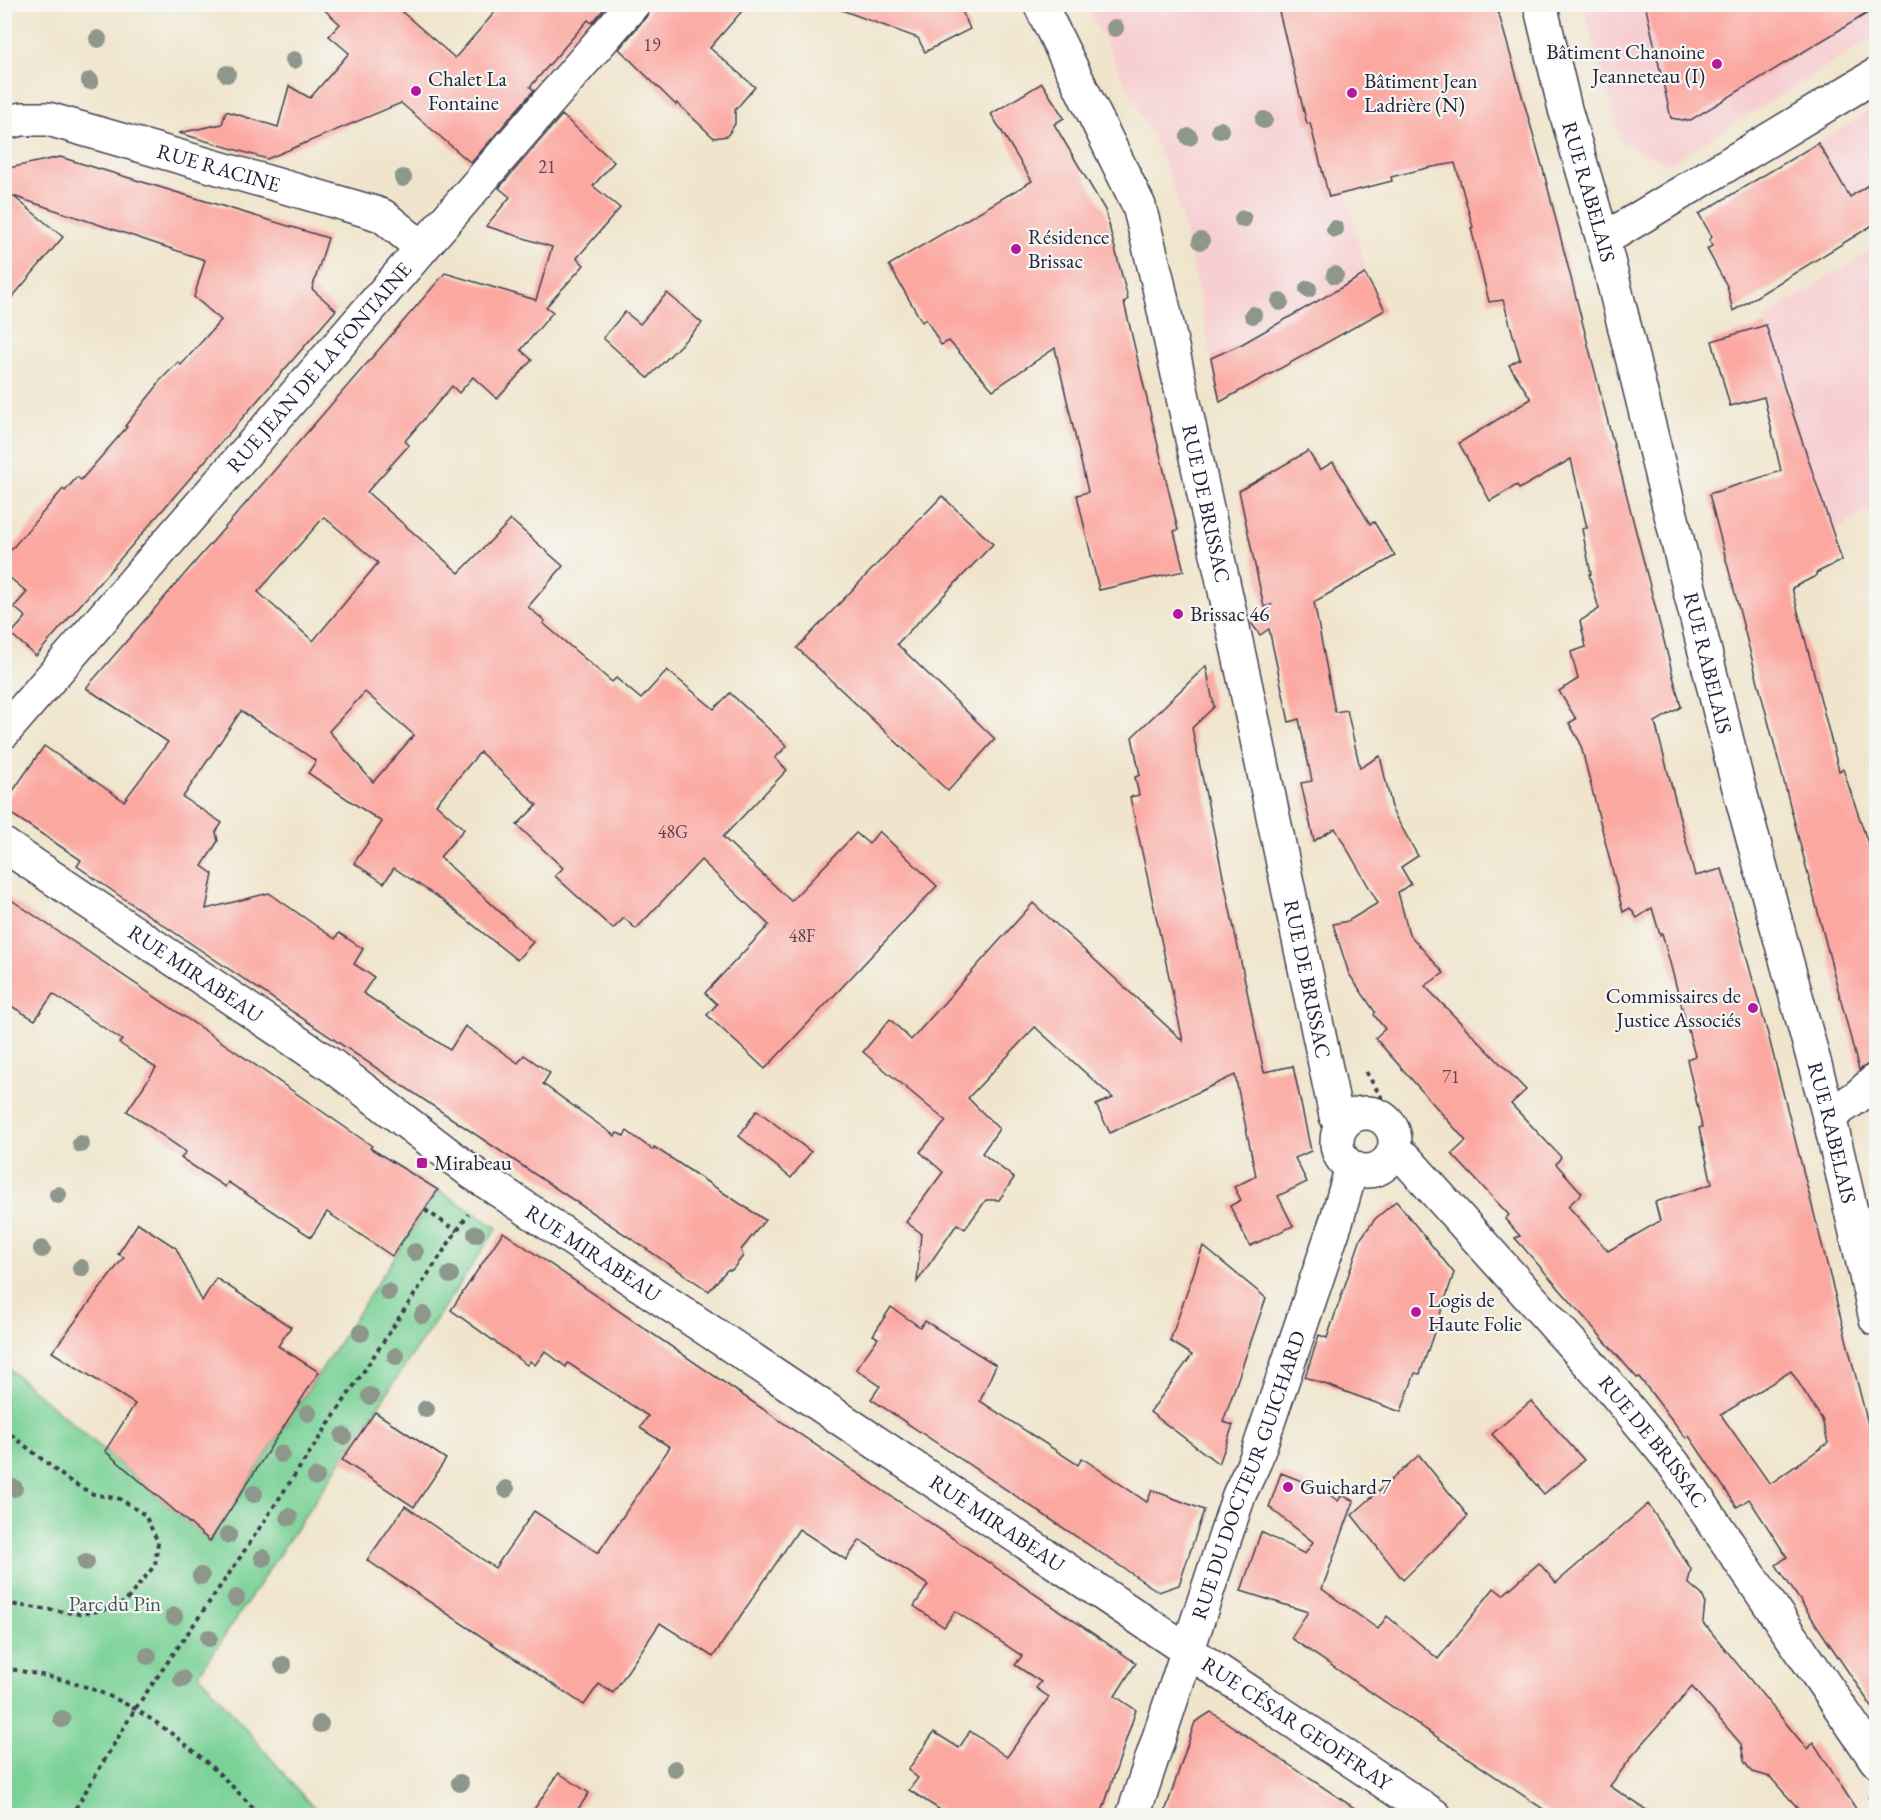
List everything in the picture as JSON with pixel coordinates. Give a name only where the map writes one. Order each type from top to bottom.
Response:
[{"type":"street","name":"RUE JEAN DE LA FONTAINE","points":[[4,732],[633,4]]},
{"type":"street","name":"RUE DE BRISSAC","points":[[1041,4],[1139,206],[1157,278],[1336,1116],[1342,1125],[1337,1144],[1344,1162],[1352,1167]]},
{"type":"street","name":"RUE RABELAIS","points":[[1540,4],[1565,109],[1603,240],[1736,777],[1829,1116],[1876,1319]]},
{"type":"street","points":[[1603,240],[1876,75]]},
{"type":"street","name":"RUE RACINE","points":[[4,123],[22,119],[48,119],[372,212],[383,216],[422,248]]},
{"type":"street","name":"RUE MIRABEAU","points":[[4,845],[334,1067],[470,1171],[1188,1650]]},
{"type":"street","points":[[1829,1116],[1857,1097],[1876,1080]]},
{"type":"street","points":[[1342,1125],[1349,1118],[1367,1113],[1376,1115],[1391,1127],[1395,1146],[1392,1155],[1380,1167],[1370,1171],[1361,1171],[1352,1167]]},
{"type":"street","name":"RUE DE BRISSAC","points":[[1392,1155],[1405,1158],[1587,1361],[1673,1463],[1876,1760]]},
{"type":"street","name":"RUE DU DOCTEUR GUICHARD","points":[[1133,1815],[1239,1495],[1255,1461],[1337,1219],[1352,1167]]},
{"type":"street","name":"RUE CÉSAR GEOFFRAY","points":[[1188,1650],[1435,1815]]},
{"type":"path","points":[[425,1210],[457,1231]]},
{"type":"path","points":[[70,1815],[135,1709],[233,1568],[470,1211]]},
{"type":"path","points":[[4,1429],[68,1480],[93,1494],[120,1499],[146,1515],[158,1542],[155,1565],[125,1602],[104,1610],[81,1614],[4,1602]]},
{"type":"path","points":[[4,1668],[56,1678],[102,1693],[135,1709],[178,1738],[260,1815]]},
{"type":"shaded area","points":[[1087,5],[1496,5],[1535,143],[1346,193],[1367,273],[1242,344],[1211,358],[1175,192],[1155,143]]},
{"type":"shaded area","points":[[1583,5],[1876,5],[1876,36],[1669,164],[1621,143]]},
{"type":"shaded area","points":[[1876,107],[1876,241],[1818,143]]},
{"type":"shaded area","points":[[1876,247],[1876,507],[1833,532],[1785,391],[1764,318]]},
{"type":"green space","name":"Parc du Pin","points":[[438,1190],[497,1228],[199,1674],[308,1802],[325,1815],[5,1815],[4,1365],[210,1541]]},
{"type":"building","points":[[318,4],[393,4],[455,58],[502,4],[608,4],[592,23],[588,20],[530,87],[534,90],[471,163],[401,103],[267,159],[179,133],[222,124],[226,111],[278,127],[289,86],[310,98],[349,53],[329,36],[340,24]]},
{"type":"building","points":[[651,4],[748,4],[710,48],[755,87],[735,110],[735,124],[727,136],[714,138],[677,103],[676,105],[619,49],[647,16]]},
{"type":"building","points":[[836,4],[959,4],[970,29],[925,52],[918,38],[836,8]]},
{"type":"building","points":[[1277,4],[1496,4],[1543,169],[1681,707],[1655,722],[1695,876],[1722,869],[1769,1038],[1876,1455],[1876,1713],[1776,1565],[1787,1557],[1749,1499],[1737,1507],[1689,1436],[1686,1438],[1639,1377],[1637,1378],[1515,1238],[1520,1236],[1505,1219],[1509,1215],[1452,1154],[1466,1141],[1375,1038],[1385,1029],[1349,974],[1333,924],[1348,921],[1378,903],[1335,828],[1314,841],[1301,783],[1312,781],[1299,719],[1289,722],[1269,629],[1260,635],[1252,624],[1271,605],[1264,607],[1239,491],[1308,451],[1320,470],[1333,462],[1370,524],[1374,522],[1395,556],[1314,602],[1335,712],[1347,710],[1360,768],[1380,756],[1393,812],[1418,856],[1401,867],[1411,884],[1398,892],[1409,934],[1444,973],[1425,986],[1526,1090],[1511,1104],[1561,1157],[1556,1164],[1582,1193],[1568,1206],[1608,1251],[1660,1221],[1655,1202],[1712,1184],[1687,1059],[1695,1056],[1662,933],[1660,935],[1652,908],[1637,918],[1630,908],[1623,912],[1580,742],[1569,723],[1576,719],[1559,691],[1578,679],[1571,652],[1586,647],[1580,621],[1599,609],[1589,574],[1591,574],[1582,529],[1587,528],[1571,459],[1519,489],[1517,485],[1490,501],[1459,443],[1531,399],[1509,365],[1520,359],[1503,300],[1489,302],[1471,228],[1473,227],[1455,163],[1391,177],[1392,181],[1329,197],[1310,123],[1307,124]],"holes":[[[1791,1371],[1822,1419],[1828,1443],[1770,1484],[1721,1415]]]},
{"type":"building","name":"Bâtiment Chanoine Jeanneteau (I)","points":[[1645,4],[1876,4],[1876,8],[1689,121],[1671,118]]},
{"type":"building","points":[[1042,83],[1064,118],[1054,124],[1105,210],[1128,299],[1124,302],[1178,530],[1174,531],[1184,571],[1099,590],[1077,495],[1088,492],[1055,348],[993,390],[949,341],[941,345],[926,319],[922,322],[889,265],[1032,181],[991,114]]},
{"type":"building","points":[[562,115],[614,162],[593,186],[620,208],[577,258],[584,265],[546,307],[553,312],[521,350],[532,360],[497,399],[473,377],[459,393],[452,386],[405,441],[409,445],[367,492],[459,573],[511,520],[563,566],[528,607],[545,621],[543,623],[612,682],[616,678],[641,699],[667,670],[714,709],[730,693],[787,746],[775,758],[787,770],[723,837],[791,901],[856,833],[869,844],[879,831],[937,886],[765,1069],[707,1015],[717,1004],[705,993],[769,925],[701,860],[636,929],[624,918],[613,929],[555,876],[563,868],[517,825],[537,805],[480,752],[436,804],[464,829],[440,857],[533,942],[517,960],[442,900],[394,868],[384,883],[354,863],[382,822],[308,773],[316,761],[241,711],[183,797],[222,823],[216,832],[218,841],[202,866],[213,874],[206,909],[269,893],[335,939],[339,933],[363,949],[354,964],[374,977],[363,993],[450,1050],[465,1026],[518,1063],[524,1055],[550,1073],[543,1084],[615,1136],[617,1133],[624,1136],[627,1131],[653,1150],[654,1147],[765,1220],[741,1250],[743,1256],[732,1270],[727,1270],[709,1291],[117,894],[77,866],[81,860],[4,809],[4,804],[44,746],[124,801],[168,742],[86,688],[445,273],[536,300],[552,247],[486,226],[510,197],[499,188]],"holes":[[[324,517],[378,563],[313,641],[258,592]],[[365,692],[414,735],[373,782],[329,731]]]},
{"type":"building","points":[[1818,143],[1850,197],[1876,180],[1876,223],[1733,311],[1727,286],[1707,249],[1712,246],[1709,240],[1712,237],[1699,214]]},
{"type":"building","points":[[60,157],[328,238],[312,289],[336,310],[36,656],[11,634],[26,617],[14,607],[27,592],[4,573],[4,558],[63,489],[65,491],[77,477],[81,480],[127,427],[125,426],[157,384],[178,362],[181,365],[221,320],[194,297],[205,260],[13,196],[63,237],[4,307],[4,169]]},
{"type":"building","points":[[1365,274],[1385,310],[1220,402],[1211,358],[1242,344]]},
{"type":"building","points":[[667,293],[702,323],[648,378],[603,338],[625,312],[640,324]]},
{"type":"building","points":[[1766,325],[1784,387],[1842,560],[1792,588],[1839,771],[1843,769],[1876,867],[1876,1062],[1859,1070],[1709,494],[1781,471],[1764,397],[1730,406],[1712,341]]},
{"type":"building","points":[[942,496],[993,544],[897,644],[995,739],[948,791],[797,648]]},
{"type":"building","points":[[1206,666],[1214,707],[1192,728],[1264,1072],[1293,1066],[1311,1151],[1295,1158],[1307,1182],[1278,1196],[1293,1226],[1250,1246],[1230,1206],[1241,1200],[1234,1187],[1256,1176],[1235,1075],[1110,1133],[1096,1105],[1113,1098],[1035,1027],[968,1098],[999,1129],[982,1153],[1014,1178],[999,1200],[986,1200],[965,1229],[957,1224],[917,1282],[921,1233],[906,1222],[943,1172],[920,1152],[946,1121],[863,1052],[890,1019],[911,1040],[1033,903],[1183,1041],[1130,797],[1139,795],[1135,777],[1140,775],[1132,737]]},
{"type":"building","points":[[4,895],[235,1051],[372,1146],[370,1148],[438,1190],[392,1256],[327,1212],[311,1237],[228,1182],[225,1187],[181,1158],[186,1152],[127,1111],[156,1068],[119,1043],[122,1040],[53,994],[35,1020],[4,1002]]},
{"type":"building","points":[[757,1110],[811,1152],[791,1178],[739,1136]]},
{"type":"building","name":"Logis de Haute Folie","points":[[1396,1201],[1454,1273],[1420,1374],[1415,1373],[1401,1412],[1305,1377],[1319,1335],[1327,1338],[1361,1238],[1375,1219]]},
{"type":"building","points":[[138,1223],[176,1248],[202,1301],[216,1278],[291,1327],[278,1346],[319,1372],[210,1541],[105,1451],[135,1404],[52,1352],[124,1257],[118,1254]]},
{"type":"building","points":[[503,1232],[1136,1663],[1115,1696],[1136,1710],[1101,1815],[948,1815],[909,1790],[918,1778],[908,1770],[934,1732],[959,1748],[970,1731],[1007,1757],[1049,1697],[1036,1688],[1041,1682],[1015,1665],[1022,1656],[955,1611],[944,1627],[914,1606],[928,1585],[860,1540],[846,1560],[799,1529],[713,1657],[660,1623],[613,1693],[599,1684],[584,1705],[367,1560],[405,1506],[495,1568],[534,1511],[598,1553],[670,1447],[640,1428],[648,1416],[568,1363],[566,1367],[545,1351],[535,1365],[530,1361],[527,1365],[451,1310]]},
{"type":"building","points":[[1203,1246],[1266,1298],[1223,1422],[1233,1425],[1219,1464],[1150,1412],[1192,1355],[1170,1341]]},
{"type":"building","points":[[891,1307],[920,1327],[925,1321],[996,1365],[980,1401],[1078,1465],[1082,1458],[1147,1502],[1152,1490],[1204,1510],[1179,1585],[1159,1592],[871,1399],[880,1386],[856,1369],[878,1338],[873,1335]]},
{"type":"building","points":[[1531,1401],[1584,1460],[1544,1494],[1492,1434]]},
{"type":"building","points":[[375,1412],[446,1459],[414,1507],[342,1460]]},
{"type":"building","points":[[1419,1455],[1468,1516],[1403,1580],[1352,1515]]},
{"type":"building","points":[[1281,1473],[1320,1488],[1338,1501],[1342,1495],[1354,1501],[1322,1589],[1378,1629],[1387,1616],[1438,1659],[1494,1588],[1503,1595],[1539,1563],[1556,1583],[1648,1504],[1691,1569],[1688,1583],[1702,1595],[1705,1602],[1703,1622],[1807,1749],[1813,1742],[1860,1815],[1804,1815],[1770,1777],[1753,1772],[1748,1767],[1744,1761],[1741,1744],[1692,1687],[1633,1755],[1610,1786],[1654,1815],[1552,1815],[1291,1638],[1308,1612],[1241,1591],[1261,1532],[1305,1554],[1313,1542],[1269,1507]]},
{"type":"building","points":[[1211,1712],[1365,1815],[1164,1815],[1195,1722]]},
{"type":"building","points":[[559,1773],[589,1793],[574,1815],[530,1815]]},
{"type":"place","name":"Bâtiment Chanoine Jeanneteau (I)","points":[[1717,64]]},
{"type":"place","name":"Chalet La Fontaine","points":[[416,91]]},
{"type":"place","name":"Bâtiment Jean Ladrière (N)","points":[[1352,93]]},
{"type":"place","name":"Résidence Brissac","points":[[1016,249]]},
{"type":"place","name":"Brissac 46","points":[[1178,614]]},
{"type":"place","name":"Commissaires de Justice Associés","points":[[1753,1008]]},
{"type":"place","name":"Mirabeau","points":[[422,1163]]},
{"type":"place","name":"Logis de Haute Folie","points":[[1416,1312]]},
{"type":"place","name":"Guichard 7","points":[[1288,1487]]}]
